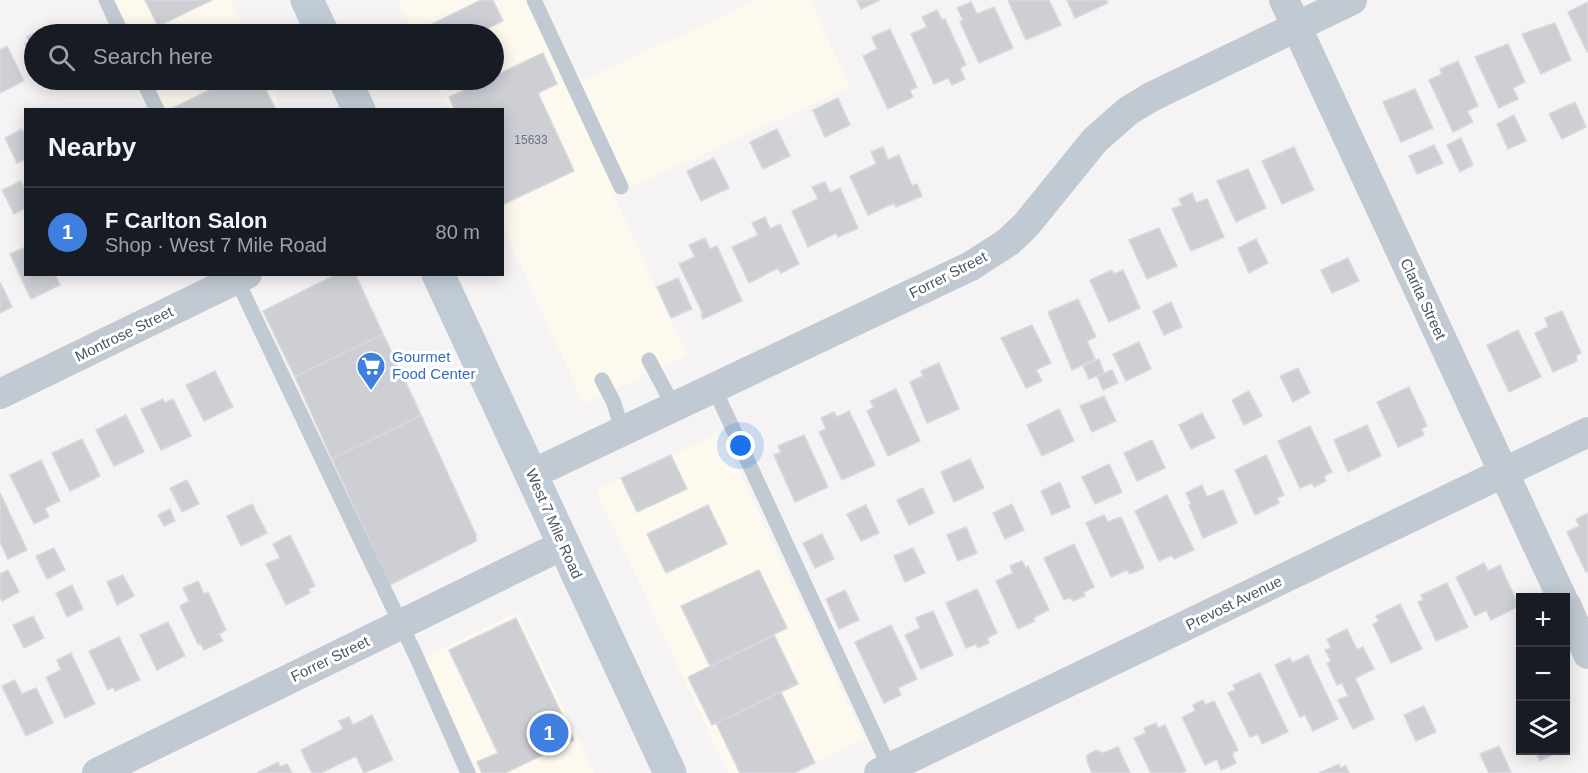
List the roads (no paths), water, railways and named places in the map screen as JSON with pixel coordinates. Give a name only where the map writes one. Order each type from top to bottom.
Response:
[{"type":"main road","points":[[307,0],[318,24]]},
{"type":"main road","points":[[350,90],[358,108]]},
{"type":"main road","name":"West 7 Mile Road","points":[[439,276],[670,773]]},
{"type":"street","name":"Clarita Street","points":[[1284,0],[1560,593]]},
{"type":"street","name":"Forrer Street","points":[[532,474],[971,266],[1008,242],[1026,225],[1095,140],[1128,111],[1150,97],[1352,0]]},
{"type":"street","name":"Montrose Street","points":[[0,394],[239,276]]},
{"type":"street","name":"Prevost Avenue","points":[[887,771],[1588,432]]},
{"type":"street","name":"Forrer Street","points":[[97,773],[563,545]]},
{"type":"street","points":[[1570,614],[1588,654]]},
{"type":"lane","points":[[106,0],[117,24]]},
{"type":"lane","points":[[534,0],[621,187]]},
{"type":"lane","points":[[148,90],[156,108]]},
{"type":"lane","points":[[239,276],[468,773]]},
{"type":"lane","points":[[649,360],[674,407]]},
{"type":"lane","points":[[602,380],[613,401],[623,431]]},
{"type":"lane","points":[[714,388],[887,771]]},
{"type":"place","name":"Gourmet Food Center","points":[[371,392]]},
{"type":"place","name":"F Carlton Salon","points":[[549,733]]}]
